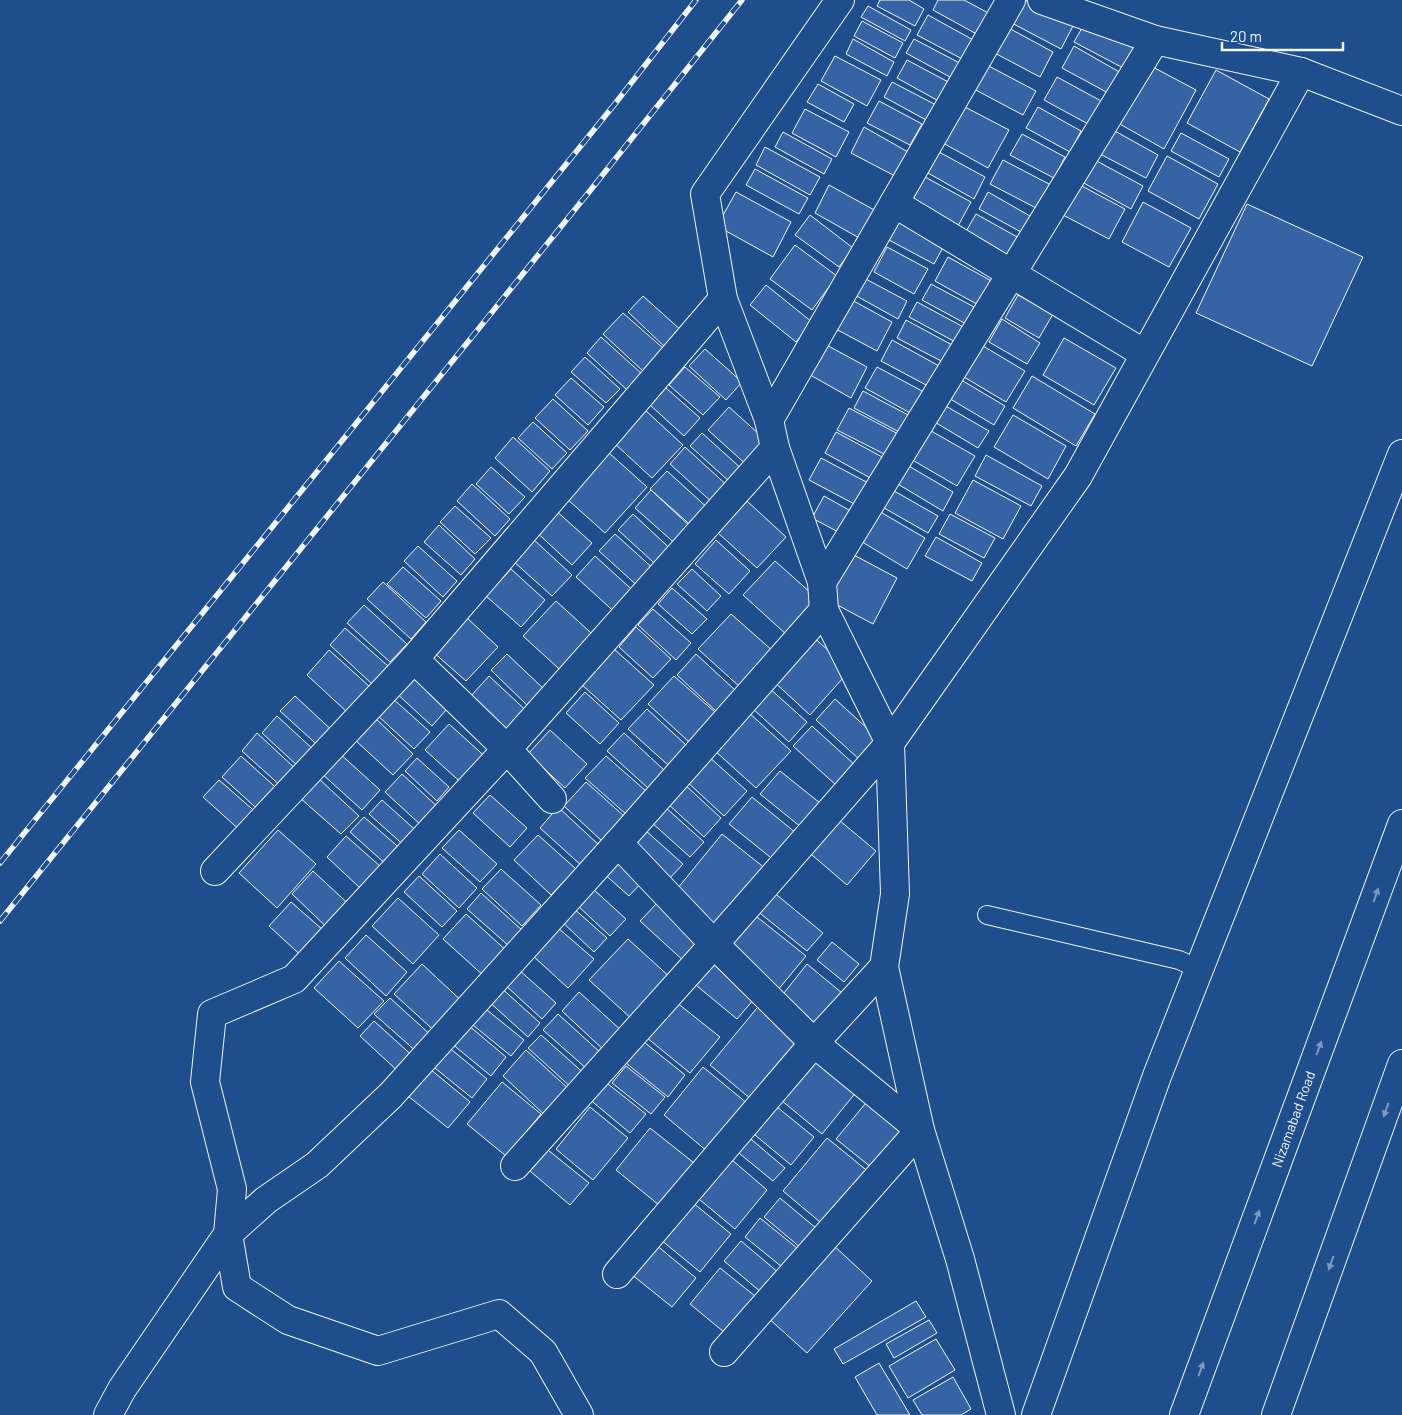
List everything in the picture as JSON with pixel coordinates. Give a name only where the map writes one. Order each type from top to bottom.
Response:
[{"type":"main road","points":[[840,0],[705,194],[723,299],[769,420],[775,448],[822,582],[824,610],[890,743],[895,894],[884,967],[920,1130],[960,1259],[1001,1415]]},
{"type":"main road","points":[[769,420],[1011,0]]},
{"type":"main road","points":[[1042,0],[1154,40],[1301,72],[1402,111]]},
{"type":"main road","points":[[822,582],[1154,40]]},
{"type":"main road","points":[[515,1166],[714,944],[890,743],[1078,476],[1301,72]]},
{"type":"main road","points":[[894,203],[1145,354]]},
{"type":"main road","points":[[216,871],[414,659],[723,299]]},
{"type":"main road","points":[[578,1415],[543,1352],[499,1314],[378,1351],[288,1320],[237,1287],[228,1234],[232,1189],[205,1082],[212,1014],[294,979],[507,749],[775,448]]},
{"type":"main road","points":[[1036,1415],[1157,1076],[1402,454]]},
{"type":"main road","points":[[108,1415],[122,1389],[228,1234],[266,1200],[317,1165],[391,1095],[618,843],[824,610]]},
{"type":"main road","points":[[414,659],[507,749],[552,799]]},
{"type":"main road","name":"Nizamabad Road","points":[[1184,1415],[1402,824]]},
{"type":"main road","points":[[618,843],[714,944],[814,1043],[920,1130]]},
{"type":"main road","points":[[618,1274],[814,1043],[884,967]]},
{"type":"main road","points":[[1276,1415],[1402,1064]]},
{"type":"main road","points":[[724,1352],[920,1130]]},
{"type":"lane","points":[[987,915],[1179,960],[1199,969]]},
{"type":"building","points":[[880,0],[909,0],[924,9],[915,26],[877,6]]},
{"type":"building","points":[[938,0],[964,0],[994,16],[982,37],[933,10]]},
{"type":"building","points":[[1020,0],[1025,0],[1073,26],[1061,49],[1008,21]]},
{"type":"building","points":[[868,6],[911,30],[905,41],[861,17]]},
{"type":"building","points":[[928,15],[977,42],[966,61],[917,35]]},
{"type":"building","points":[[862,21],[903,43],[895,58],[854,36]]},
{"type":"building","points":[[1086,21],[1138,50],[1127,70],[1074,42]]},
{"type":"building","points":[[1003,25],[1053,52],[1040,77],[989,50]]},
{"type":"building","points":[[853,39],[894,62],[887,76],[846,54]]},
{"type":"building","points":[[914,39],[969,68],[961,83],[906,53]]},
{"type":"building","points":[[1074,46],[1121,73],[1110,94],[1062,68]]},
{"type":"building","points":[[835,56],[881,80],[867,106],[821,81]]},
{"type":"building","points":[[907,60],[954,85],[944,104],[897,78]]},
{"type":"building","points":[[983,63],[1036,91],[1023,115],[970,87]]},
{"type":"building","points":[[1149,65],[1196,90],[1164,149],[1118,123]]},
{"type":"building","points":[[1216,70],[1269,99],[1240,152],[1187,123]]},
{"type":"building","points":[[1057,77],[1103,102],[1090,125],[1044,100]]},
{"type":"building","points":[[892,82],[936,105],[928,121],[884,97]]},
{"type":"building","points":[[818,84],[854,104],[844,122],[807,102]]},
{"type":"building","points":[[879,101],[922,124],[910,145],[867,123]]},
{"type":"building","points":[[963,106],[1009,130],[988,168],[943,143]]},
{"type":"building","points":[[1038,107],[1081,131],[1070,152],[1026,128]]},
{"type":"building","points":[[805,109],[849,132],[836,157],[792,133]]},
{"type":"building","points":[[864,127],[908,152],[895,176],[851,153]]},
{"type":"building","points":[[1113,130],[1158,155],[1146,178],[1100,154]]},
{"type":"building","points":[[783,132],[832,159],[824,174],[775,147]]},
{"type":"building","points":[[1181,133],[1229,159],[1219,177],[1171,151]]},
{"type":"building","points":[[1022,134],[1065,157],[1054,178],[1010,155]]},
{"type":"building","points":[[765,147],[820,177],[810,195],[756,165]]},
{"type":"building","points":[[939,152],[985,177],[974,199],[928,173]]},
{"type":"building","points":[[1167,156],[1218,184],[1199,219],[1148,191]]},
{"type":"building","points":[[1093,159],[1143,186],[1131,209],[1080,181]]},
{"type":"building","points":[[1003,160],[1051,185],[1038,209],[990,184]]},
{"type":"building","points":[[755,169],[808,198],[799,214],[746,185]]},
{"type":"building","points":[[925,177],[971,202],[958,226],[912,201]]},
{"type":"building","points":[[829,185],[876,211],[861,239],[815,213]]},
{"type":"building","points":[[1080,185],[1125,209],[1109,239],[1063,215]]},
{"type":"building","points":[[736,192],[791,222],[773,257],[717,226]]},
{"type":"building","points":[[988,192],[1030,216],[1021,232],[979,209]]},
{"type":"building","points":[[1143,202],[1191,228],[1169,267],[1122,242]]},
{"type":"building","points":[[1247,204],[1363,257],[1312,366],[1196,313]]},
{"type":"building","points":[[976,214],[1019,238],[1007,259],[964,235]]},
{"type":"building","points":[[810,215],[853,248],[839,267],[795,235]]},
{"type":"building","points":[[902,216],[947,240],[934,264],[889,240]]},
{"type":"building","points":[[795,245],[837,276],[812,310],[770,279]]},
{"type":"building","points":[[887,247],[928,269],[914,294],[874,272]]},
{"type":"building","points":[[948,257],[995,283],[982,307],[935,281]]},
{"type":"building","points":[[862,277],[907,301],[898,319],[853,294]]},
{"type":"building","points":[[931,284],[976,308],[968,325],[922,300]]},
{"type":"building","points":[[766,285],[812,322],[796,342],[750,305]]},
{"type":"building","points":[[1018,295],[1053,314],[1039,338],[1005,318]]},
{"type":"building","points":[[643,296],[683,332],[667,349],[628,312]]},
{"type":"building","points":[[850,299],[892,322],[877,351],[834,328]]},
{"type":"building","points":[[917,302],[969,330],[961,345],[909,317]]},
{"type":"building","points":[[623,313],[664,349],[644,372],[603,334]]},
{"type":"building","points":[[1002,319],[1040,343],[1027,364],[989,342]]},
{"type":"building","points":[[906,320],[954,346],[945,363],[897,338]]},
{"type":"building","points":[[601,337],[642,374],[627,390],[587,353]]},
{"type":"building","points":[[1064,338],[1116,368],[1094,405],[1043,375]]},
{"type":"building","points":[[892,340],[939,366],[928,386],[881,361]]},
{"type":"building","points":[[821,342],[867,367],[851,398],[805,372]]},
{"type":"building","points":[[983,346],[1025,371],[1006,402],[964,377]]},
{"type":"building","points":[[705,349],[742,382],[726,400],[689,366]]},
{"type":"building","points":[[585,357],[620,389],[606,403],[571,372]]},
{"type":"building","points":[[685,367],[720,397],[703,415],[669,385]]},
{"type":"building","points":[[877,367],[924,392],[912,414],[865,388]]},
{"type":"building","points":[[1032,376],[1095,414],[1076,446],[1013,408]]},
{"type":"building","points":[[571,378],[604,407],[588,425],[555,395]]},
{"type":"building","points":[[958,378],[1005,406],[994,425],[947,397]]},
{"type":"building","points":[[666,388],[700,418],[684,436],[650,405]]},
{"type":"building","points":[[863,391],[910,416],[901,433],[854,408]]},
{"type":"building","points":[[553,399],[588,431],[570,450],[535,418]]},
{"type":"building","points":[[944,405],[989,431],[978,448],[933,421]]},
{"type":"building","points":[[729,407],[770,444],[749,467],[708,430]]},
{"type":"building","points":[[849,408],[900,435],[888,456],[837,430]]},
{"type":"building","points":[[644,409],[683,445],[652,478],[613,442]]},
{"type":"building","points":[[1013,415],[1066,446],[1048,479],[994,447]]},
{"type":"building","points":[[533,422],[567,453],[552,469],[518,438]]},
{"type":"building","points":[[926,428],[975,456],[957,486],[909,458]]},
{"type":"building","points":[[836,432],[886,459],[874,480],[825,453]]},
{"type":"building","points":[[702,433],[743,470],[731,483],[690,446]]},
{"type":"building","points":[[513,437],[550,471],[532,492],[495,458]]},
{"type":"building","points":[[685,447],[730,488],[715,505],[670,464]]},
{"type":"building","points":[[608,452],[647,487],[605,533],[566,498]]},
{"type":"building","points":[[986,455],[1042,486],[1031,506],[975,476]]},
{"type":"building","points":[[821,458],[872,485],[860,507],[809,480]]},
{"type":"building","points":[[907,465],[953,492],[943,511],[896,483]]},
{"type":"building","points":[[491,467],[525,497],[509,514],[476,484]]},
{"type":"building","points":[[667,471],[711,511],[695,529],[650,489]]},
{"type":"building","points":[[973,480],[1021,506],[1003,539],[955,513]]},
{"type":"building","points":[[472,484],[510,519],[495,536],[457,501]]},
{"type":"building","points":[[889,488],[938,516],[928,533],[879,505]]},
{"type":"building","points":[[651,490],[694,530],[679,547],[635,508]]},
{"type":"building","points":[[824,496],[856,514],[844,535],[812,518]]},
{"type":"building","points":[[747,501],[786,537],[757,568],[718,533]]},
{"type":"building","points":[[455,506],[491,538],[475,554],[440,522]]},
{"type":"building","points":[[554,509],[592,543],[572,565],[534,530]]},
{"type":"building","points":[[877,510],[925,538],[907,569],[859,540]]},
{"type":"building","points":[[633,514],[677,555],[663,571],[618,530]]},
{"type":"building","points":[[950,514],[995,538],[984,558],[939,534]]},
{"type":"building","points":[[439,525],[475,559],[461,575],[424,542]]},
{"type":"building","points":[[615,534],[656,571],[641,589],[599,551]]},
{"type":"building","points":[[936,537],[982,563],[972,581],[925,556]]},
{"type":"building","points":[[533,539],[572,575],[552,596],[513,561]]},
{"type":"building","points":[[716,540],[750,571],[729,594],[695,564]]},
{"type":"building","points":[[418,546],[457,581],[443,597],[404,561]]},
{"type":"building","points":[[852,554],[897,578],[873,624],[828,600]]},
{"type":"building","points":[[595,556],[639,596],[620,617],[576,577]]},
{"type":"building","points":[[775,561],[820,601],[788,636],[743,595]]},
{"type":"building","points":[[403,567],[441,601],[426,618],[387,584]]},
{"type":"building","points":[[511,569],[545,600],[521,627],[486,596]]},
{"type":"building","points":[[692,569],[721,596],[707,611],[677,584]]},
{"type":"building","points":[[383,582],[426,622],[411,639],[367,599]]},
{"type":"building","points":[[672,588],[707,619],[692,634],[658,604]]},
{"type":"building","points":[[556,601],[601,642],[568,677],[523,636]]},
{"type":"building","points":[[364,605],[407,644],[390,662],[347,623]]},
{"type":"building","points":[[653,609],[691,643],[676,660],[638,625]]},
{"type":"building","points":[[731,614],[774,652],[741,688],[698,649]]},
{"type":"building","points":[[465,616],[498,647],[466,681],[432,651]]},
{"type":"building","points":[[636,627],[671,659],[653,678],[619,647]]},
{"type":"building","points":[[345,628],[388,666],[372,684],[330,645]]},
{"type":"building","points":[[810,634],[850,670],[810,715],[770,678]]},
{"type":"building","points":[[614,649],[654,685],[621,720],[581,684]]},
{"type":"building","points":[[329,650],[370,687],[347,712],[307,675]]},
{"type":"building","points":[[507,654],[546,691],[530,708],[491,670]]},
{"type":"building","points":[[696,654],[736,691],[717,712],[677,675]]},
{"type":"building","points":[[415,667],[453,702],[432,726],[393,690]]},
{"type":"building","points":[[489,676],[532,716],[514,736],[471,696]]},
{"type":"building","points":[[674,676],[716,713],[689,742],[648,704]]},
{"type":"building","points":[[768,687],[807,722],[789,742],[751,707]]},
{"type":"building","points":[[585,692],[619,723],[600,744],[566,713]]},
{"type":"building","points":[[295,696],[337,735],[323,750],[280,711]]},
{"type":"building","points":[[391,697],[430,732],[414,749],[376,714]]},
{"type":"building","points":[[835,699],[880,740],[860,760],[816,720]]},
{"type":"building","points":[[647,709],[686,745],[668,765],[628,729]]},
{"type":"building","points":[[748,712],[791,751],[756,788],[714,750]]},
{"type":"building","points":[[277,716],[315,751],[300,768],[262,733]]},
{"type":"building","points":[[374,717],[413,754],[393,775],[354,739]]},
{"type":"building","points":[[449,724],[490,761],[466,787],[425,750]]},
{"type":"building","points":[[812,726],[856,766],[837,786],[793,746]]},
{"type":"building","points":[[550,730],[587,764],[565,788],[528,754]]},
{"type":"building","points":[[257,733],[298,771],[283,788],[242,751]]},
{"type":"building","points":[[624,733],[664,770],[648,788],[607,751]]},
{"type":"building","points":[[338,752],[380,790],[362,810],[320,772]]},
{"type":"building","points":[[707,755],[747,791],[724,816],[685,780]]},
{"type":"building","points":[[241,756],[283,794],[264,815],[222,777]]},
{"type":"building","points":[[606,756],[646,791],[626,814],[585,778]]},
{"type":"building","points":[[417,758],[449,787],[437,801],[405,771]]},
{"type":"building","points":[[780,771],[825,807],[806,831],[760,794]]},
{"type":"building","points":[[402,774],[440,809],[423,827],[385,792]]},
{"type":"building","points":[[318,778],[359,816],[341,834],[300,798]]},
{"type":"building","points":[[219,780],[259,815],[243,833],[203,797]]},
{"type":"building","points":[[586,782],[625,817],[602,841],[564,806]]},
{"type":"building","points":[[683,783],[721,818],[704,837],[666,802]]},
{"type":"building","points":[[490,795],[527,828],[510,847],[473,813]]},
{"type":"building","points":[[752,797],[802,838],[780,865],[729,824]]},
{"type":"building","points":[[382,800],[421,835],[408,849],[369,814]]},
{"type":"building","points":[[558,807],[600,846],[582,866],[540,828]]},
{"type":"building","points":[[665,807],[704,842],[690,857],[651,822]]},
{"type":"building","points":[[833,815],[876,851],[847,885],[805,849]]},
{"type":"building","points":[[364,817],[403,851],[389,867],[350,832]]},
{"type":"building","points":[[278,830],[316,864],[277,908],[239,873]]},
{"type":"building","points":[[459,830],[497,864],[480,882],[442,848]]},
{"type":"building","points":[[645,830],[683,864],[669,879],[632,844]]},
{"type":"building","points":[[722,834],[766,869],[717,929],[673,894]]},
{"type":"building","points":[[538,835],[576,869],[551,895],[514,860]]},
{"type":"building","points":[[346,836],[381,867],[361,889],[327,857]]},
{"type":"building","points":[[440,854],[477,888],[459,908],[422,874]]},
{"type":"building","points":[[614,858],[641,883],[629,896],[602,872]]},
{"type":"building","points":[[501,869],[541,905],[522,926],[482,889]]},
{"type":"building","points":[[313,871],[356,911],[334,934],[292,894]]},
{"type":"building","points":[[419,876],[457,911],[442,927],[404,892]]},
{"type":"building","points":[[592,888],[626,919],[610,936],[577,905]]},
{"type":"building","points":[[772,891],[823,933],[807,951],[756,910]]},
{"type":"building","points":[[481,893],[523,931],[509,946],[467,909]]},
{"type":"building","points":[[398,898],[439,935],[413,964],[372,926]]},
{"type":"building","points":[[660,900],[705,942],[686,963],[640,921]]},
{"type":"building","points":[[291,902],[331,937],[308,962],[269,926]]},
{"type":"building","points":[[572,907],[607,938],[594,952],[560,920]]},
{"type":"building","points":[[752,913],[806,956],[777,991],[724,947]]},
{"type":"building","points":[[466,914],[508,952],[485,977],[443,939]]},
{"type":"building","points":[[557,927],[594,959],[568,988],[532,955]]},
{"type":"building","points":[[366,935],[407,972],[386,996],[345,958]]},
{"type":"building","points":[[628,939],[672,979],[633,1020],[589,980]]},
{"type":"building","points":[[832,942],[859,964],[844,982],[817,960]]},
{"type":"building","points":[[714,954],[760,992],[737,1019],[691,981]]},
{"type":"building","points":[[339,961],[384,1001],[358,1028],[314,988]]},
{"type":"building","points":[[422,964],[466,1005],[439,1035],[394,994]]},
{"type":"building","points":[[807,964],[848,998],[816,1036],[776,1003]]},
{"type":"building","points":[[518,969],[556,1003],[542,1019],[504,984]]},
{"type":"building","points":[[498,985],[540,1023],[528,1037],[486,999]]},
{"type":"building","points":[[579,992],[623,1032],[606,1052],[562,1011]]},
{"type":"building","points":[[390,998],[433,1037],[418,1053],[374,1014]]},
{"type":"building","points":[[676,1002],[720,1037],[690,1073],[646,1037]]},
{"type":"building","points":[[762,1002],[803,1035],[751,1099],[710,1065]]},
{"type":"building","points":[[482,1006],[524,1040],[511,1056],[468,1021]]},
{"type":"building","points":[[558,1014],[602,1054],[588,1070],[543,1030]]},
{"type":"building","points":[[374,1021],[416,1059],[402,1075],[360,1036]]},
{"type":"building","points":[[467,1024],[506,1057],[491,1076],[451,1043]]},
{"type":"building","points":[[541,1035],[587,1076],[574,1090],[528,1048]]},
{"type":"building","points":[[644,1042],[685,1075],[668,1097],[626,1063]]},
{"type":"building","points":[[446,1045],[487,1079],[472,1098],[430,1064]]},
{"type":"building","points":[[526,1050],[571,1091],[547,1117],[503,1076]]},
{"type":"building","points":[[816,1057],[857,1091],[822,1134],[781,1100]]},
{"type":"building","points":[[626,1066],[665,1097],[651,1114],[612,1083]]},
{"type":"building","points":[[703,1067],[748,1104],[708,1152],[664,1115]]},
{"type":"building","points":[[430,1069],[470,1102],[448,1128],[408,1096]]},
{"type":"building","points":[[603,1080],[646,1114],[630,1133],[588,1098]]},
{"type":"building","points":[[502,1082],[541,1114],[506,1156],[467,1124]]},
{"type":"building","points":[[870,1098],[910,1132],[877,1172],[836,1139]]},
{"type":"building","points":[[772,1103],[814,1137],[791,1165],[749,1130]]},
{"type":"building","points":[[590,1107],[628,1138],[593,1180],[556,1149]]},
{"type":"building","points":[[650,1128],[694,1163],[659,1205],[616,1170]]},
{"type":"building","points":[[746,1135],[785,1168],[773,1181],[734,1149]]},
{"type":"building","points":[[827,1138],[870,1173],[826,1227],[783,1191]]},
{"type":"building","points":[[548,1150],[589,1183],[570,1205],[530,1171]]},
{"type":"building","points":[[732,1160],[767,1190],[735,1229],[699,1199]]},
{"type":"building","points":[[780,1198],[817,1229],[801,1248],[764,1217]]},
{"type":"building","points":[[692,1202],[731,1234],[700,1272],[661,1240]]},
{"type":"building","points":[[760,1218],[797,1248],[782,1267],[745,1237]]},
{"type":"building","points":[[741,1241],[779,1273],[762,1293],[724,1261]]},
{"type":"building","points":[[655,1244],[696,1278],[672,1307],[631,1274]]},
{"type":"building","points":[[832,1244],[872,1281],[807,1353],[766,1316]]},
{"type":"building","points":[[720,1268],[760,1300],[730,1337],[690,1304]]},
{"type":"building","points":[[916,1301],[926,1317],[843,1364],[834,1349]]},
{"type":"building","points":[[929,1320],[937,1333],[894,1358],[886,1344]]},
{"type":"building","points":[[936,1339],[955,1370],[908,1398],[889,1366]]},
{"type":"building","points":[[879,1363],[910,1415],[877,1415],[855,1377]]},
{"type":"building","points":[[953,1377],[971,1409],[961,1415],[922,1415],[913,1400]]},
{"type":"railway","points":[[0,863],[614,105],[696,0]]},
{"type":"railway","points":[[0,921],[742,0]]}]
